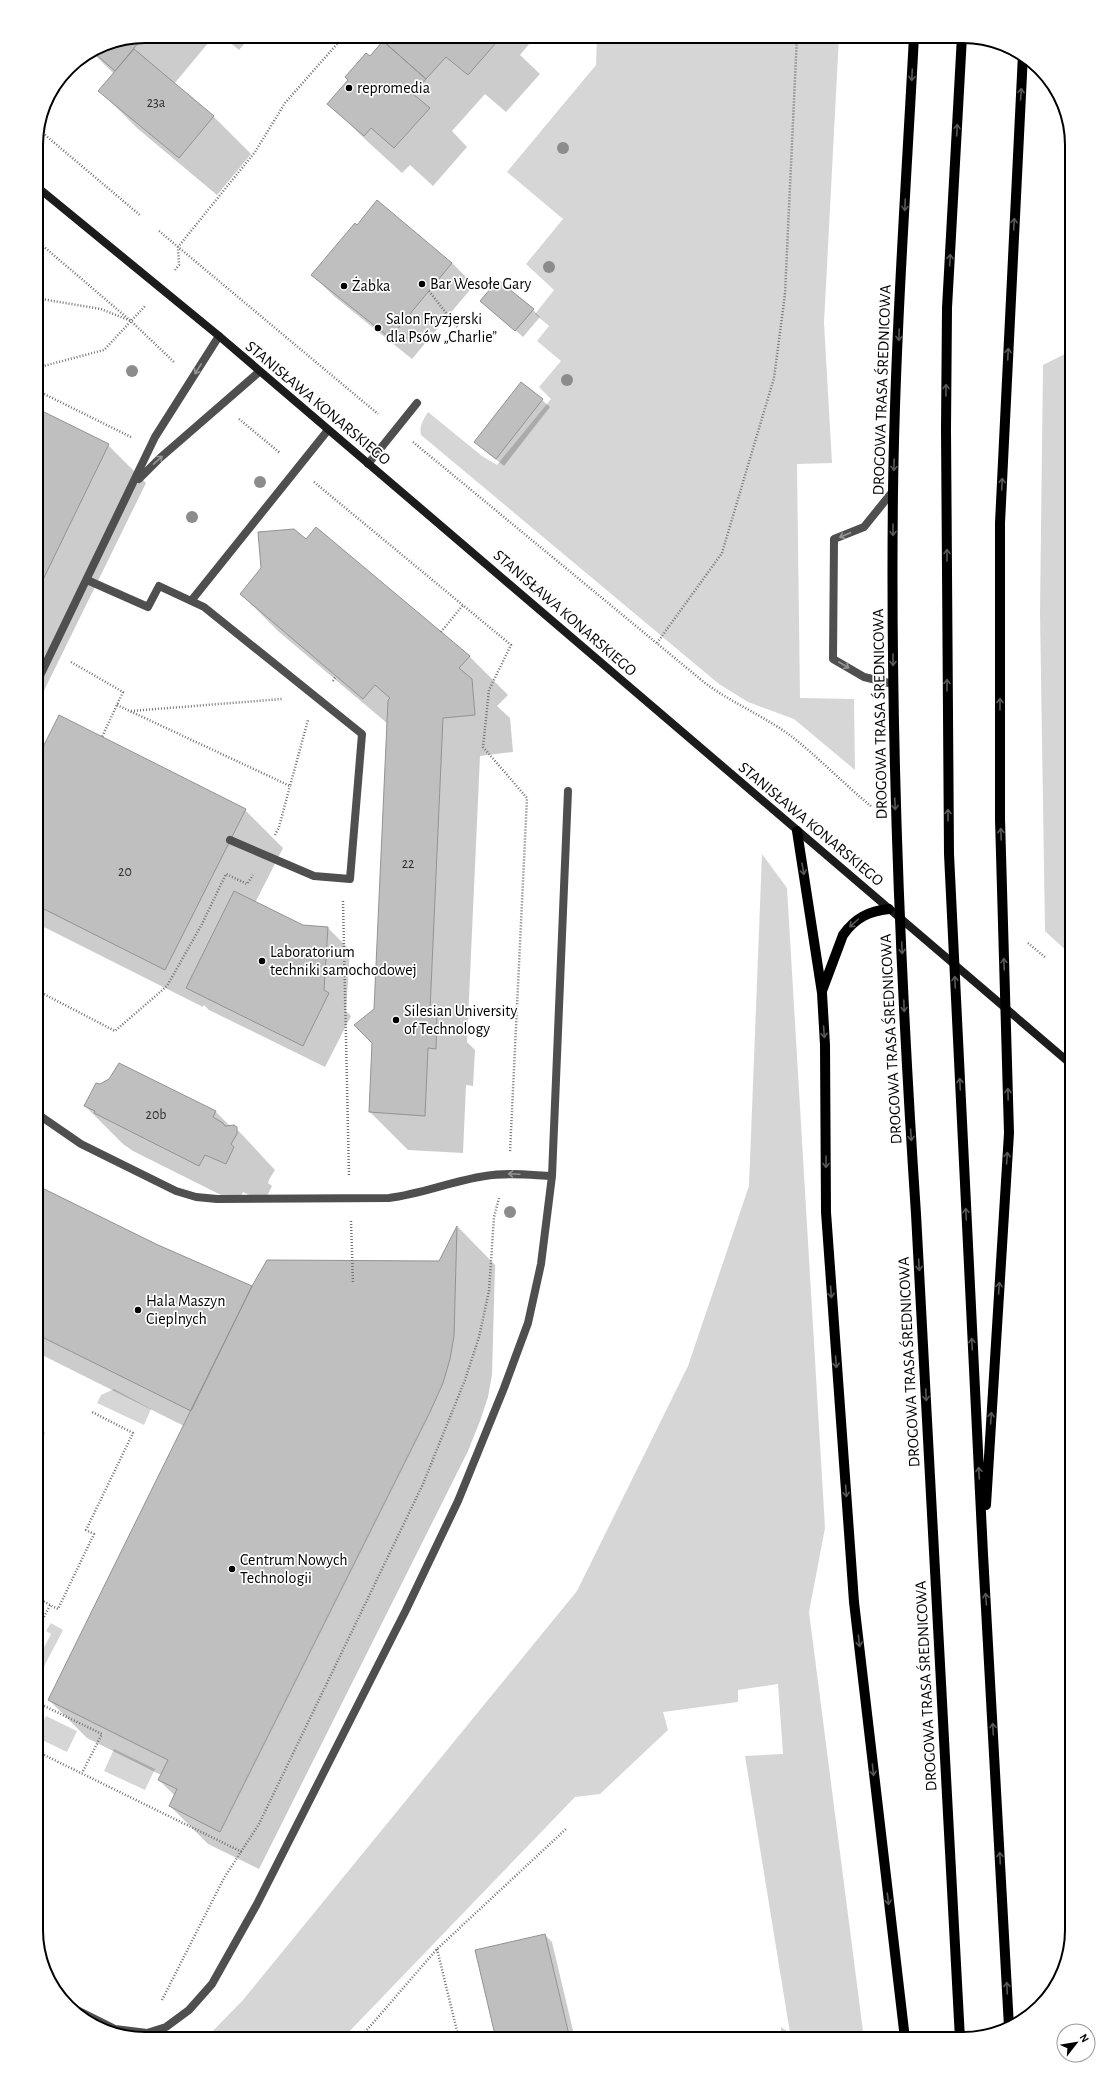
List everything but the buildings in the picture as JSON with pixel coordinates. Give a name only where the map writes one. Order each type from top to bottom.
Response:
[{"type":"main road","name":"DROGOWA TRASA ŚREDNICOWA","points":[[914,43],[901,277],[893,491],[893,684],[895,795],[908,1084],[917,1222],[960,2032]]},
{"type":"main road","points":[[962,43],[947,308],[946,437],[948,854],[983,1554],[1009,2021]]},
{"type":"main road","points":[[983,1554],[1009,1133],[1000,819],[1000,523],[1023,62]]},
{"type":"main road","points":[[797,831],[822,993],[825,1045],[826,1212],[854,1602],[904,2032]]},
{"type":"main road","points":[[822,993],[843,935],[849,927],[859,918],[873,911],[889,909]]},
{"type":"street","name":"STANISŁAWA KONARSKIEGO","points":[[43,192],[219,336],[259,372],[858,884],[1065,1059]]},
{"type":"street","points":[[43,670],[132,489],[155,437],[219,336]]},
{"type":"street","points":[[132,489],[160,458],[259,372]]},
{"type":"street","points":[[368,464],[397,430],[417,403]]},
{"type":"street","points":[[191,601],[328,430]]},
{"type":"street","points":[[893,491],[864,527],[834,540],[833,659],[864,677],[893,684]]},
{"type":"street","points":[[87,580],[148,607],[159,586],[204,607],[362,734],[350,879],[314,876],[230,840]]},
{"type":"street","points":[[150,2032],[166,2027],[189,2010],[212,1984],[268,1883],[458,1501],[504,1388],[528,1323],[542,1264],[552,1176],[568,790]]},
{"type":"street","points":[[43,1118],[81,1144],[176,1191],[196,1197],[217,1199],[389,1198],[413,1195],[484,1176],[506,1174],[552,1176]]},
{"type":"path","points":[[179,266],[178,247],[255,152],[285,103],[338,43]]},
{"type":"path","points":[[657,643],[722,553],[774,378],[785,294],[797,43]]},
{"type":"path","points":[[44,134],[141,216]]},
{"type":"path","points":[[159,231],[397,430],[722,696],[744,706],[791,737],[855,793]]},
{"type":"path","points":[[43,246],[172,358],[178,368]]},
{"type":"path","points":[[429,290],[458,327]]},
{"type":"path","points":[[43,299],[101,309],[132,322]]},
{"type":"path","points":[[43,366],[104,350],[142,310]]},
{"type":"path","points":[[43,393],[137,440]]},
{"type":"path","points":[[441,632],[463,605]]},
{"type":"path","points":[[147,2032],[224,1878],[259,1824],[373,1591],[423,1484],[465,1380],[479,1337],[489,1291],[494,1217],[509,1160],[527,798],[483,747],[489,690],[511,645]]},
{"type":"path","points":[[66,659],[124,692],[102,737]]},
{"type":"path","points":[[43,994],[116,1031],[167,986],[202,924],[226,874],[247,884],[264,855],[279,827],[309,714],[318,699],[336,676]]},
{"type":"path","points":[[131,711],[318,699]]},
{"type":"path","points":[[117,704],[290,786]]},
{"type":"path","points":[[342,878],[353,1283]]},
{"type":"path","points":[[43,1601],[58,1609],[94,1534],[86,1530],[134,1433],[92,1412]]},
{"type":"path","points":[[43,1619],[50,1605]]},
{"type":"path","points":[[43,1705],[102,1734],[82,1774]]},
{"type":"path","points":[[43,1754],[242,1852]]},
{"type":"path","points":[[365,2032],[437,1949],[566,1829]]},
{"type":"path","points":[[437,1949],[457,2032]]},
{"type":"shaded area","points":[[597,43],[839,43],[824,323],[832,463],[797,464],[800,698],[854,699],[855,770],[794,719],[748,702],[719,684],[421,435],[421,425],[428,412],[482,456],[497,465],[551,399],[539,387],[561,361],[537,341],[549,326],[535,314],[554,290],[526,264],[563,219],[507,172],[596,65]]},
{"type":"shaded area","points":[[1065,354],[1065,950],[1045,931],[1040,612],[1043,365]]},
{"type":"shaded area","points":[[762,854],[787,888],[825,1528],[809,1612],[863,2032],[790,2032],[745,1756],[783,1754],[778,1684],[738,1690],[738,1702],[663,1712],[668,1730],[600,1794],[575,1797],[349,2032],[212,2032],[243,2000],[577,1591],[688,1366],[749,1186]]},
{"type":"shaded area","points":[[114,1389],[151,1409],[144,1425],[97,1403],[101,1395]]},
{"type":"shaded area","points":[[51,1623],[63,1630],[43,1669],[43,1649],[51,1634],[46,1631]]},
{"type":"shaded area","points":[[46,1716],[77,1731],[67,1752],[43,1740],[43,1722]]},
{"type":"shaded area","points":[[114,1749],[155,1769],[145,1790],[104,1771]]},
{"type":"shaded area","points":[[781,2027],[788,2032],[781,2032]]},
{"type":"place","name":"repromedia","points":[[349,88]]},
{"type":"place","name":"Bar Wesołe Gary","points":[[422,284]]},
{"type":"place","name":"Żabka","points":[[344,286]]},
{"type":"place","name":"Salon Fryzjerski dla Psów „Charlie”","points":[[378,328]]},
{"type":"place","name":"Laboratorium techniki samochodowej","points":[[262,961]]},
{"type":"place","name":"Silesian University of Technology","points":[[396,1020]]},
{"type":"place","name":"Hala Maszyn Cieplnych","points":[[138,1310]]},
{"type":"place","name":"Centrum Nowych Technologii","points":[[232,1569]]}]
